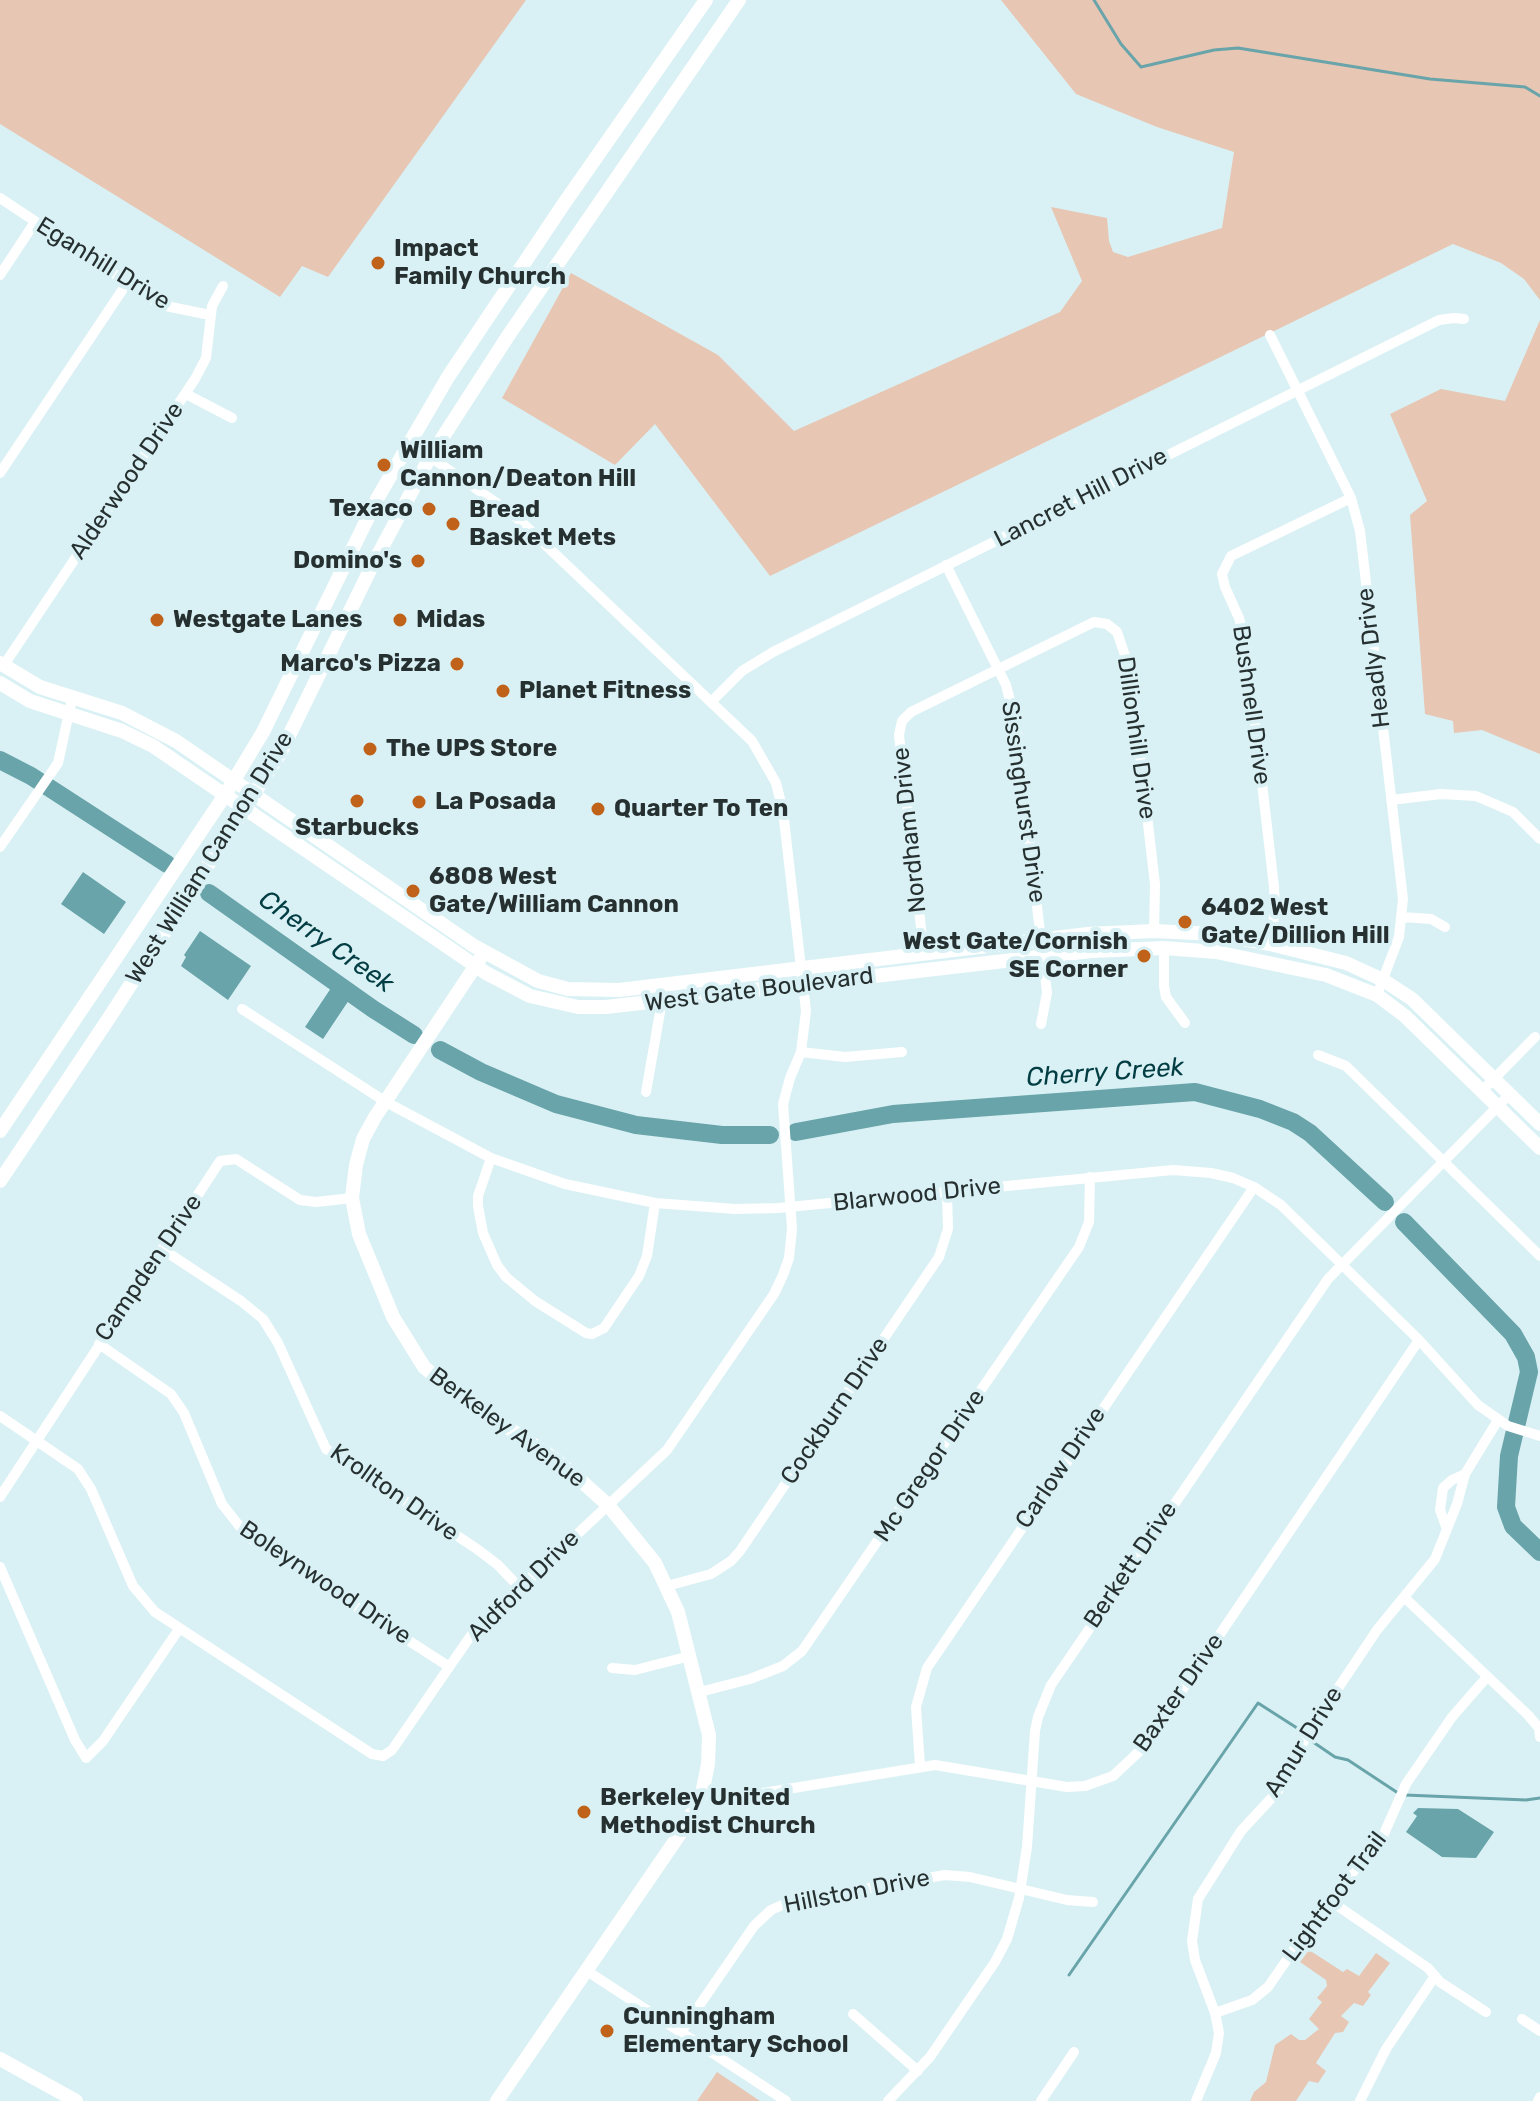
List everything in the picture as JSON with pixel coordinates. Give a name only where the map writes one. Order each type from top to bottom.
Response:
[{"type":"main road","name":"West William Cannon Drive","points":[[0,1131],[234,781],[263,732],[407,445],[448,377],[706,0]]},
{"type":"main road","name":"West William Cannon Drive","points":[[0,1180],[281,752],[376,558],[430,457],[508,336],[739,0]]},
{"type":"main road","points":[[307,639],[333,648]]},
{"type":"main road","name":"West Gate Boulevard","points":[[2,664],[40,687],[143,722],[176,741],[485,952],[538,981],[568,989],[595,991],[1042,939],[1154,931],[1215,934],[1346,963],[1383,980],[1412,999],[1540,1124]]},
{"type":"main road","name":"West Gate Boulevard","points":[[0,683],[30,701],[144,741],[509,987],[561,1004],[606,1007],[1044,957],[1164,948],[1216,952],[1335,977],[1377,995],[1405,1016],[1540,1148]]},
{"type":"main road","points":[[386,905],[395,888]]},
{"type":"main road","name":"Berkeley Avenue","points":[[485,952],[386,1102],[360,1149],[352,1198],[363,1249],[393,1317],[424,1367],[451,1390],[552,1457],[608,1505],[655,1563],[678,1612],[709,1735],[703,1789],[688,1822],[497,2101]]},
{"type":"main road","points":[[0,2059],[76,2101]]},
{"type":"street","name":"Eganhill Drive","points":[[0,198],[161,305],[210,315]]},
{"type":"street","points":[[0,275],[35,222]]},
{"type":"street","points":[[0,473],[127,283]]},
{"type":"street","name":"Alderwood Drive","points":[[2,664],[186,394],[206,358],[210,315],[223,286]]},
{"type":"street","name":"Lancret Hill Drive","points":[[712,701],[754,662],[1439,320],[1464,319]]},
{"type":"street","name":"Headly Drive","points":[[1270,335],[1351,498],[1360,531],[1403,899],[1399,937],[1377,995]]},
{"type":"street","points":[[186,394],[232,418]]},
{"type":"street","name":"Aldford Drive","points":[[0,1416],[68,1460],[85,1478],[139,1596],[155,1612],[378,1756],[388,1755],[474,1631],[667,1450],[774,1294],[789,1258],[792,1229],[783,1104],[801,1052],[806,1024],[783,811],[776,783],[752,741],[507,509],[407,445]]},
{"type":"street","name":"Bushnell Drive","points":[[1270,944],[1275,910],[1274,887],[1246,645],[1222,574],[1231,556],[1351,498]]},
{"type":"street","name":"Sissinghurst Drive","points":[[946,565],[1010,697],[1016,724],[1044,957],[1047,993],[1041,1024]]},
{"type":"street","name":"Dillionhill Drive","points":[[998,670],[1088,624],[1101,622],[1117,632],[1127,658],[1132,689],[1155,884],[1154,931]]},
{"type":"street","name":"Nordham Drive","points":[[924,954],[899,728],[911,712],[998,670]]},
{"type":"street","points":[[1,843],[58,763],[72,699]]},
{"type":"street","points":[[1391,800],[1452,793],[1476,796],[1513,812],[1540,839]]},
{"type":"street","points":[[1402,917],[1431,919],[1445,927]]},
{"type":"street","points":[[1164,948],[1166,997],[1185,1023]]},
{"type":"street","points":[[646,1092],[663,1010],[662,1001]]},
{"type":"street","name":"Blarwood Drive","points":[[242,1009],[386,1102],[491,1158],[565,1184],[655,1203],[735,1209],[790,1207],[1173,1170],[1193,1170],[1233,1178],[1254,1187],[1281,1205],[1419,1340],[1469,1397],[1503,1423],[1540,1436]]},
{"type":"street","points":[[1482,1091],[1535,1037]]},
{"type":"street","points":[[801,1052],[845,1057],[902,1052]]},
{"type":"street","points":[[1318,1055],[1346,1066],[1540,1256]]},
{"type":"street","name":"Berkett Drive","points":[[888,2101],[918,2071],[1001,1952],[1013,1922],[1027,1847],[1038,1717],[1051,1685],[1305,1309],[1342,1264],[1510,1094]]},
{"type":"street","points":[[491,1158],[478,1196],[478,1206],[483,1233],[497,1265],[506,1277],[535,1301],[586,1333],[592,1334],[604,1328],[639,1276],[647,1256],[655,1203]]},
{"type":"street","name":"Campden Drive","points":[[0,1497],[220,1161],[236,1159],[245,1163],[300,1200],[316,1202],[352,1198]]},
{"type":"street","name":"Mc Gregor Drive","points":[[700,1692],[783,1666],[802,1651],[1079,1247],[1089,1222],[1090,1177]]},
{"type":"street","name":"Carlow Drive","points":[[920,1766],[916,1707],[927,1668],[1254,1187]]},
{"type":"street","name":"Cockburn Drive","points":[[667,1586],[711,1574],[740,1551],[939,1257],[948,1229],[947,1192]]},
{"type":"street","name":"Krollton Drive","points":[[162,1249],[249,1306],[263,1319],[278,1343],[326,1449],[477,1549],[519,1587]]},
{"type":"street","name":"Baxter Drive","points":[[703,1789],[734,1794],[763,1793],[920,1766],[951,1766],[1067,1787],[1085,1786],[1113,1776],[1134,1759],[1419,1340]]},
{"type":"street","name":"Boleynwood Drive","points":[[99,1344],[171,1394],[184,1413],[222,1504],[248,1537],[448,1666]]},
{"type":"street","name":"Amur Drive","points":[[1196,2101],[1218,2044],[1219,2033],[1193,1951],[1193,1916],[1198,1899],[1241,1831],[1278,1791],[1308,1733],[1377,1630],[1439,1552],[1465,1474],[1503,1423]]},
{"type":"street","name":"Amur Drive","points":[[1447,1529],[1440,1510],[1443,1488],[1465,1474]]},
{"type":"street","points":[[0,1567],[75,1740],[86,1758],[103,1741],[179,1629]]},
{"type":"street","points":[[1404,1597],[1535,1722],[1540,1737]]},
{"type":"street","points":[[612,1668],[635,1670],[690,1656]]},
{"type":"street","name":"Lightfoot Trail","points":[[1215,2013],[1260,1996],[1329,1900],[1378,1843],[1406,1784],[1452,1717],[1487,1677]]},
{"type":"street","name":"Hillston Drive","points":[[681,2032],[747,1935],[764,1916],[780,1906],[805,1898],[945,1875],[970,1877],[1067,1900],[1093,1902]]},
{"type":"street","points":[[1329,1900],[1486,2012]]},
{"type":"street","points":[[587,1971],[786,2101]]},
{"type":"street","points":[[1360,2101],[1386,2049],[1435,1976]]},
{"type":"street","points":[[853,2014],[918,2071]]},
{"type":"street","points":[[1522,2019],[1540,2031]]},
{"type":"street","points":[[1041,2101],[1074,2052]]},
{"type":"shaded area","points":[[0,0],[526,0],[328,277],[302,266],[280,297],[0,124]]},
{"type":"shaded area","points":[[1001,0],[1540,0],[1540,300],[1524,279],[1501,263],[1453,244],[770,576],[655,424],[615,465],[502,398],[571,273],[718,355],[794,431],[1060,312],[1082,281],[1051,207],[1107,218],[1113,252],[1128,257],[1222,228],[1234,152],[1157,127],[1076,94]]},
{"type":"shaded area","points":[[1540,320],[1540,754],[1482,730],[1454,733],[1453,721],[1425,714],[1410,515],[1427,501],[1390,414],[1441,389],[1505,401]]},
{"type":"shaded area","points":[[1309,1950],[1343,1972],[1347,1969],[1359,1976],[1376,1953],[1390,1963],[1368,1992],[1371,1995],[1363,2006],[1354,2003],[1341,2016],[1349,2022],[1343,2032],[1335,2033],[1316,2063],[1326,2071],[1318,2083],[1309,2081],[1296,2101],[1250,2101],[1254,2092],[1266,2082],[1275,2045],[1291,2034],[1305,2040],[1319,2029],[1309,2019],[1322,2002],[1317,1998],[1327,1986],[1326,1980],[1300,1962]]},
{"type":"shaded area","points":[[717,2072],[760,2101],[697,2101]]},
{"type":"water","points":[[83,872],[126,902],[104,934],[61,904]]},
{"type":"water","points":[[200,931],[251,966],[228,1000],[181,966],[186,957],[184,955]]},
{"type":"water","points":[[331,988],[349,1000],[323,1039],[305,1027]]},
{"type":"water","points":[[1418,1808],[1458,1809],[1494,1832],[1476,1858],[1442,1857],[1406,1832],[1417,1816],[1413,1813]]},
{"type":"waterway","points":[[1094,0],[1121,44],[1141,67],[1214,50],[1238,48],[1430,79],[1525,87],[1540,96]]},
{"type":"waterway","name":"Cherry Creek","points":[[0,760],[31,776],[167,864]]},
{"type":"waterway","name":"Cherry Creek","points":[[209,893],[414,1035]]},
{"type":"waterway","name":"Cherry Creek","points":[[440,1050],[481,1072],[556,1104],[636,1125],[722,1135],[770,1135]]},
{"type":"waterway","name":"Cherry Creek","points":[[796,1132],[893,1114],[1195,1092],[1260,1109],[1293,1122],[1310,1133],[1385,1202]]},
{"type":"waterway","name":"Cherry Creek","points":[[1404,1222],[1513,1334],[1526,1357],[1529,1372],[1509,1456],[1506,1507],[1513,1526],[1540,1552]]},
{"type":"waterway","points":[[1069,1975],[1258,1703],[1297,1728]]},
{"type":"waterway","points":[[1313,1742],[1335,1757],[1348,1760],[1398,1793]]},
{"type":"waterway","points":[[1405,1795],[1540,1798]]},
{"type":"place","name":"Impact Family Church","points":[[378,263]]},
{"type":"place","name":"William Cannon/Deaton Hill","points":[[384,465]]},
{"type":"place","name":"Texaco","points":[[429,509]]},
{"type":"place","name":"Bread Basket Mets","points":[[453,524]]},
{"type":"place","name":"Domino's","points":[[418,561]]},
{"type":"place","name":"Westgate Lanes","points":[[157,620]]},
{"type":"place","name":"Midas","points":[[400,620]]},
{"type":"place","name":"Marco's Pizza","points":[[457,664]]},
{"type":"place","name":"Planet Fitness","points":[[503,691]]},
{"type":"place","name":"The UPS Store","points":[[370,749]]},
{"type":"place","name":"Starbucks","points":[[357,801]]},
{"type":"place","name":"La Posada","points":[[419,802]]},
{"type":"place","name":"Quarter To Ten","points":[[598,809]]},
{"type":"place","name":"6808 West Gate/William Cannon","points":[[413,891]]},
{"type":"place","name":"6402 West Gate/Dillion Hill","points":[[1185,922]]},
{"type":"place","name":"West Gate/Cornish SE Corner","points":[[1144,956]]},
{"type":"place","name":"Berkeley United Methodist Church","points":[[584,1812]]},
{"type":"place","name":"Cunningham Elementary School","points":[[607,2031]]}]
